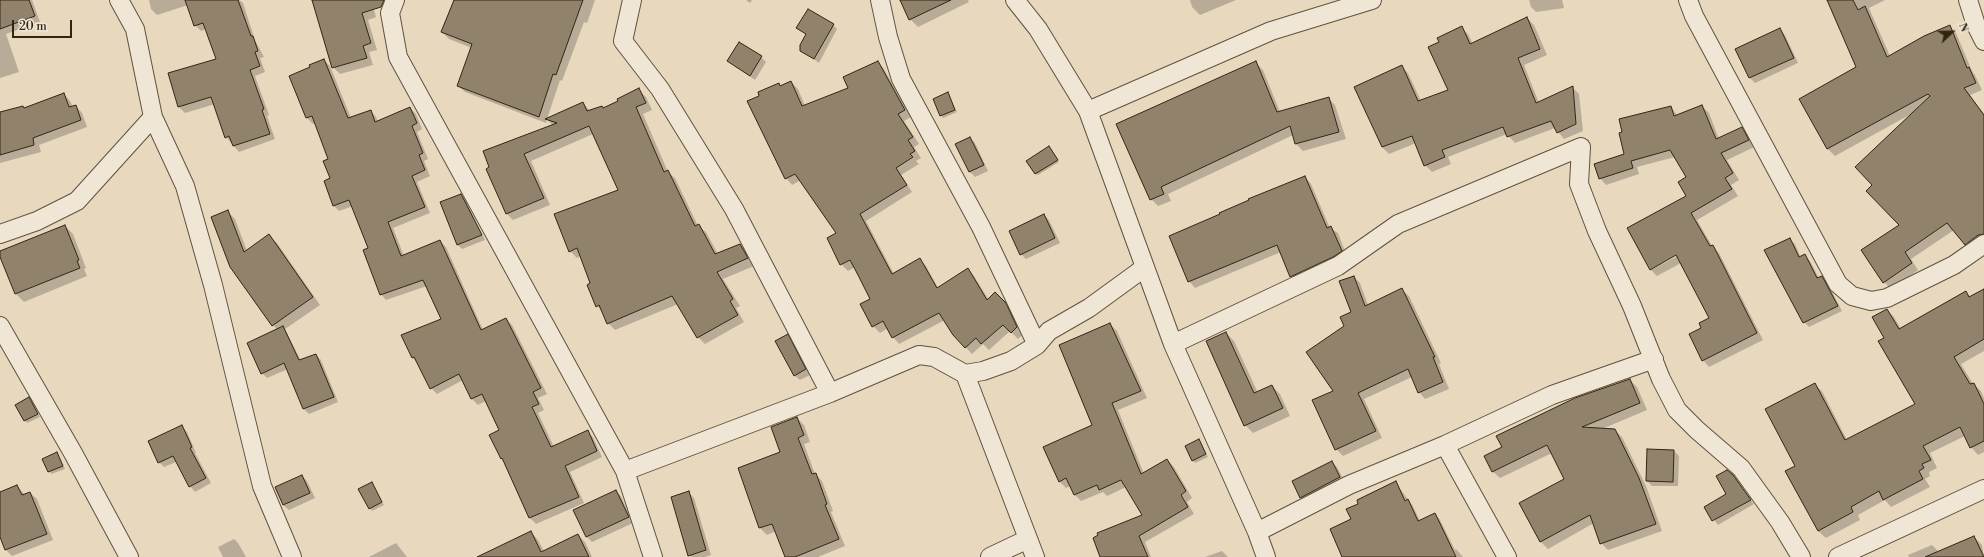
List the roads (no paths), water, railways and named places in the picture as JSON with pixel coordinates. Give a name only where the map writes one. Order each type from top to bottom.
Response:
[{"type":"street","points":[[119,0],[134,29],[153,117],[186,186],[215,292],[262,486],[292,557]]},
{"type":"street","points":[[395,0],[390,13],[398,57],[625,471],[653,557]]},
{"type":"street","points":[[632,0],[623,41],[660,89],[734,208],[830,393]]},
{"type":"street","points":[[880,0],[888,36],[901,79],[981,227],[1038,345]]},
{"type":"street","points":[[1015,0],[1038,30],[1088,111],[1173,344],[1257,532],[1266,557]]},
{"type":"street","points":[[1088,111],[1271,31],[1372,0]]},
{"type":"street","points":[[1688,0],[1694,16],[1838,284],[1852,296],[1871,301],[1887,298],[1954,265],[1984,244]]},
{"type":"street","points":[[1968,0],[1976,25],[1984,41]]},
{"type":"street","points":[[0,234],[37,221],[77,201],[153,117]]},
{"type":"street","points":[[1173,344],[1338,266],[1398,224],[1581,147],[1579,184],[1596,231],[1654,359],[1661,379],[1677,410],[1697,430],[1741,468],[1780,522],[1801,557]]},
{"type":"street","points":[[625,471],[830,393],[919,354],[934,357],[965,374],[984,371],[1012,361],[1038,345],[1049,331],[1089,308],[1144,268]]},
{"type":"street","points":[[0,326],[73,453],[130,557]]},
{"type":"street","points":[[1257,532],[1349,485],[1445,445],[1552,395],[1654,359]]},
{"type":"street","points":[[965,374],[1035,557]]},
{"type":"street","points":[[1445,445],[1507,557]]},
{"type":"street","points":[[1838,557],[1984,489]]},
{"type":"street","points":[[990,557],[1028,539]]}]
